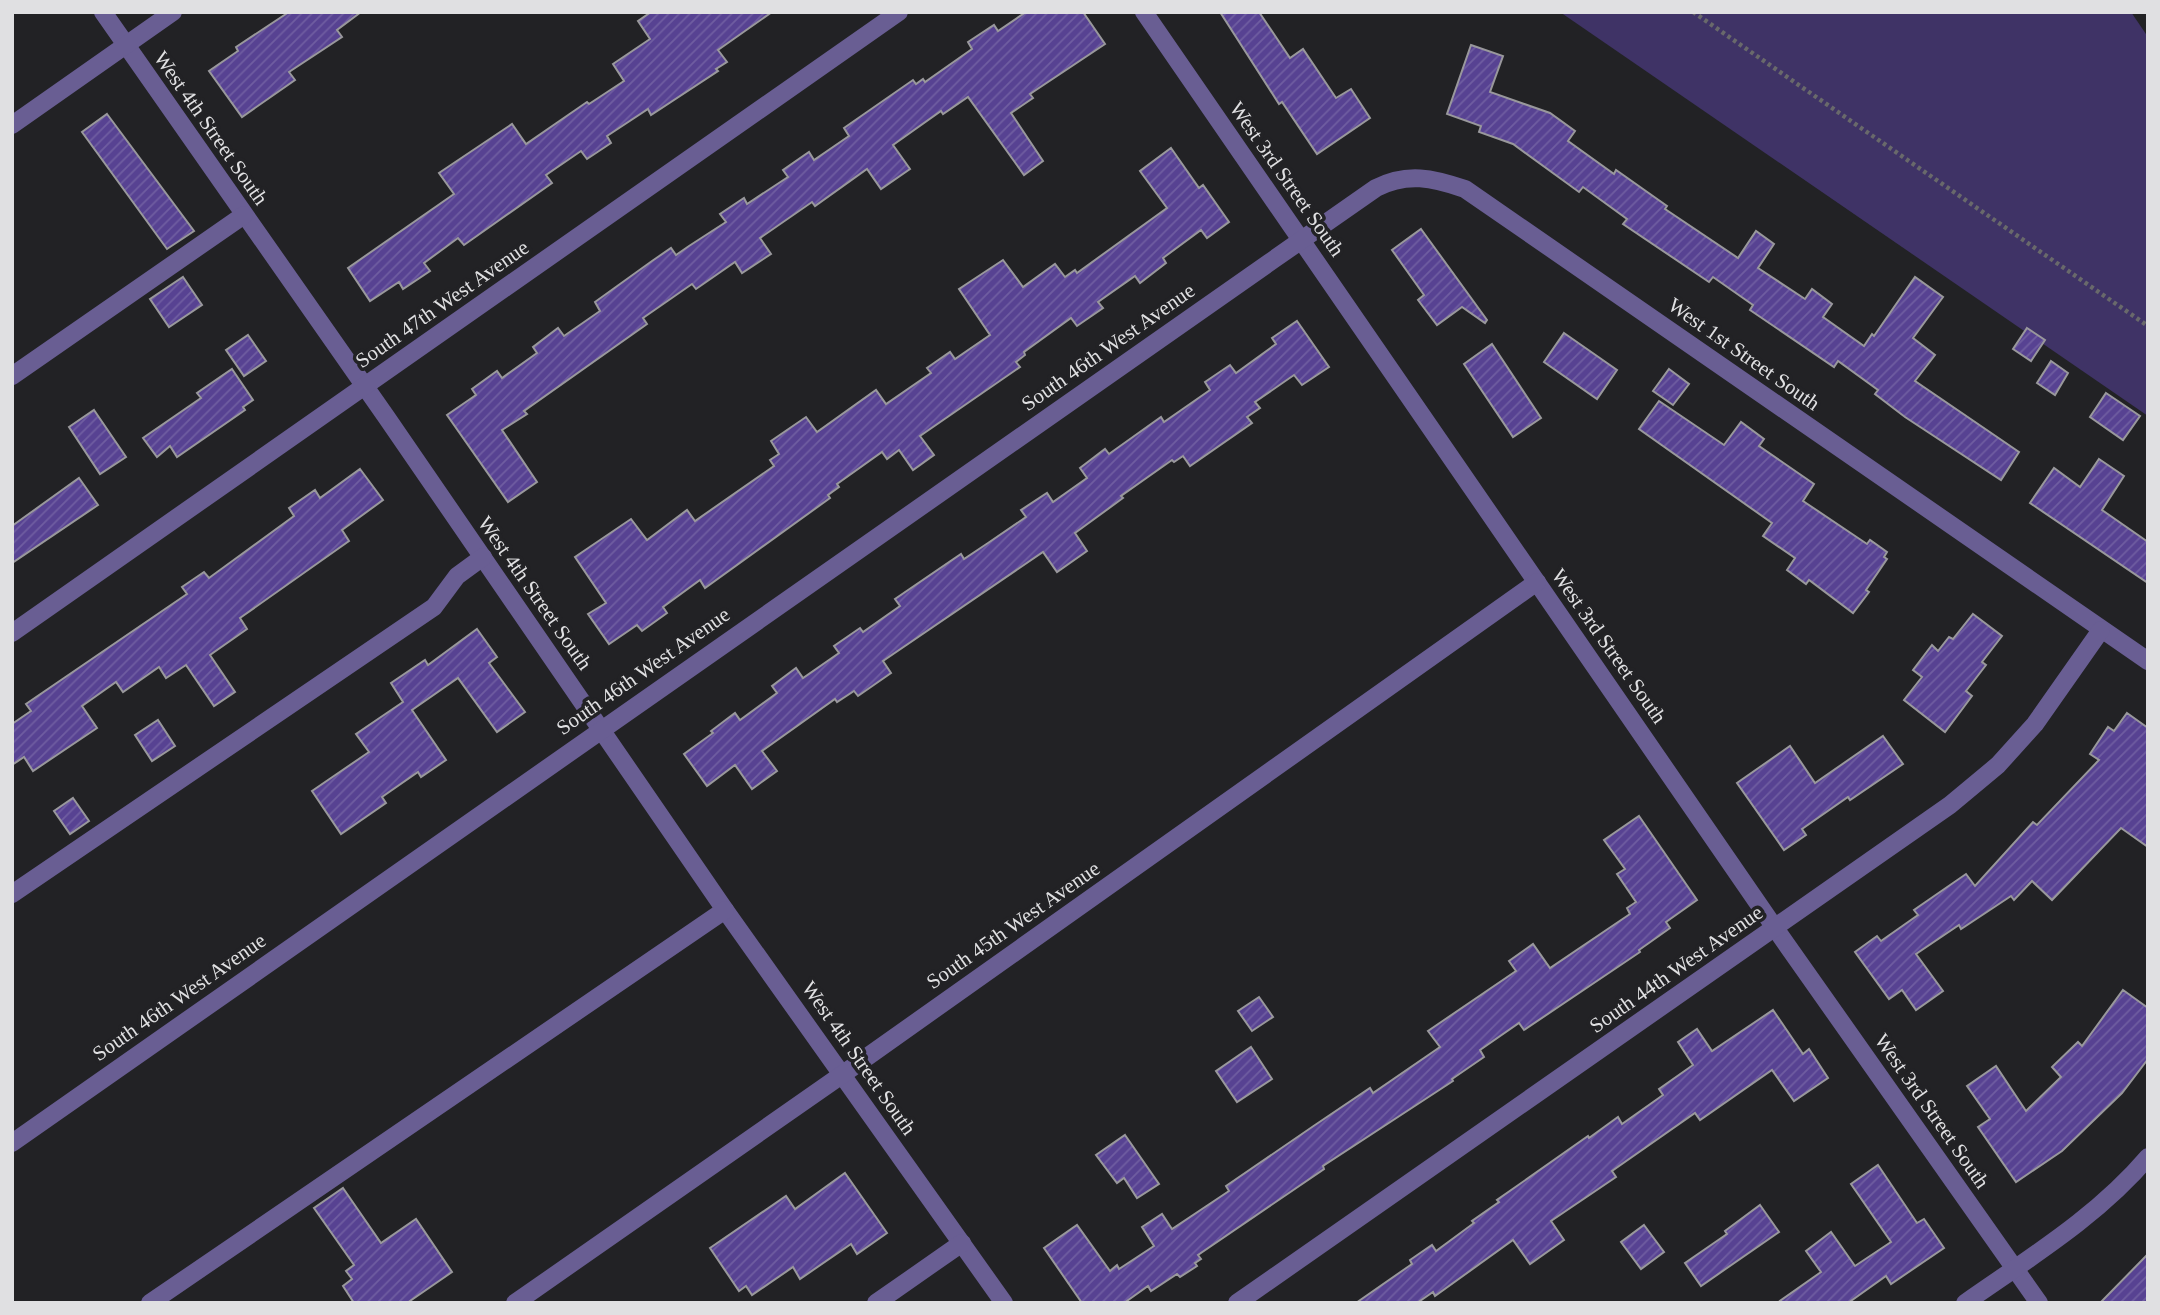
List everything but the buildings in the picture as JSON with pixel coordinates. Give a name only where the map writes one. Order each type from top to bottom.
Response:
[{"type":"street","name":"West 4th Street South","points":[[103,12],[365,386],[725,910],[1004,1303]]},
{"type":"street","points":[[12,125],[173,12]]},
{"type":"street","name":"South 47th West Avenue","points":[[12,633],[899,12]]},
{"type":"street","name":"West 3rd Street South","points":[[1144,12],[1775,928],[2039,1303]]},
{"type":"street","name":"West 1st Street South","points":[[1302,240],[1389,181],[1421,177],[1465,189],[2148,661]]},
{"type":"street","points":[[12,376],[244,215]]},
{"type":"street","name":"South 46th West Avenue","points":[[12,1143],[1302,240]]},
{"type":"street","points":[[12,894],[434,607],[457,576],[483,557]]},
{"type":"street","name":"South 45th West Avenue","points":[[515,1303],[1537,582]]},
{"type":"street","name":"South 44th West Avenue","points":[[1237,1303],[1950,805],[1997,765],[2035,724],[2101,629]]},
{"type":"street","points":[[150,1303],[725,910]]},
{"type":"street","points":[[1965,1303],[2083,1220],[2114,1194],[2148,1157]]},
{"type":"street","points":[[876,1303],[962,1244]]},
{"type":"path","points":[[1693,12],[2148,326]]},
{"type":"shaded area","points":[[1560,12],[2131,12],[2148,37],[2148,416]]}]
